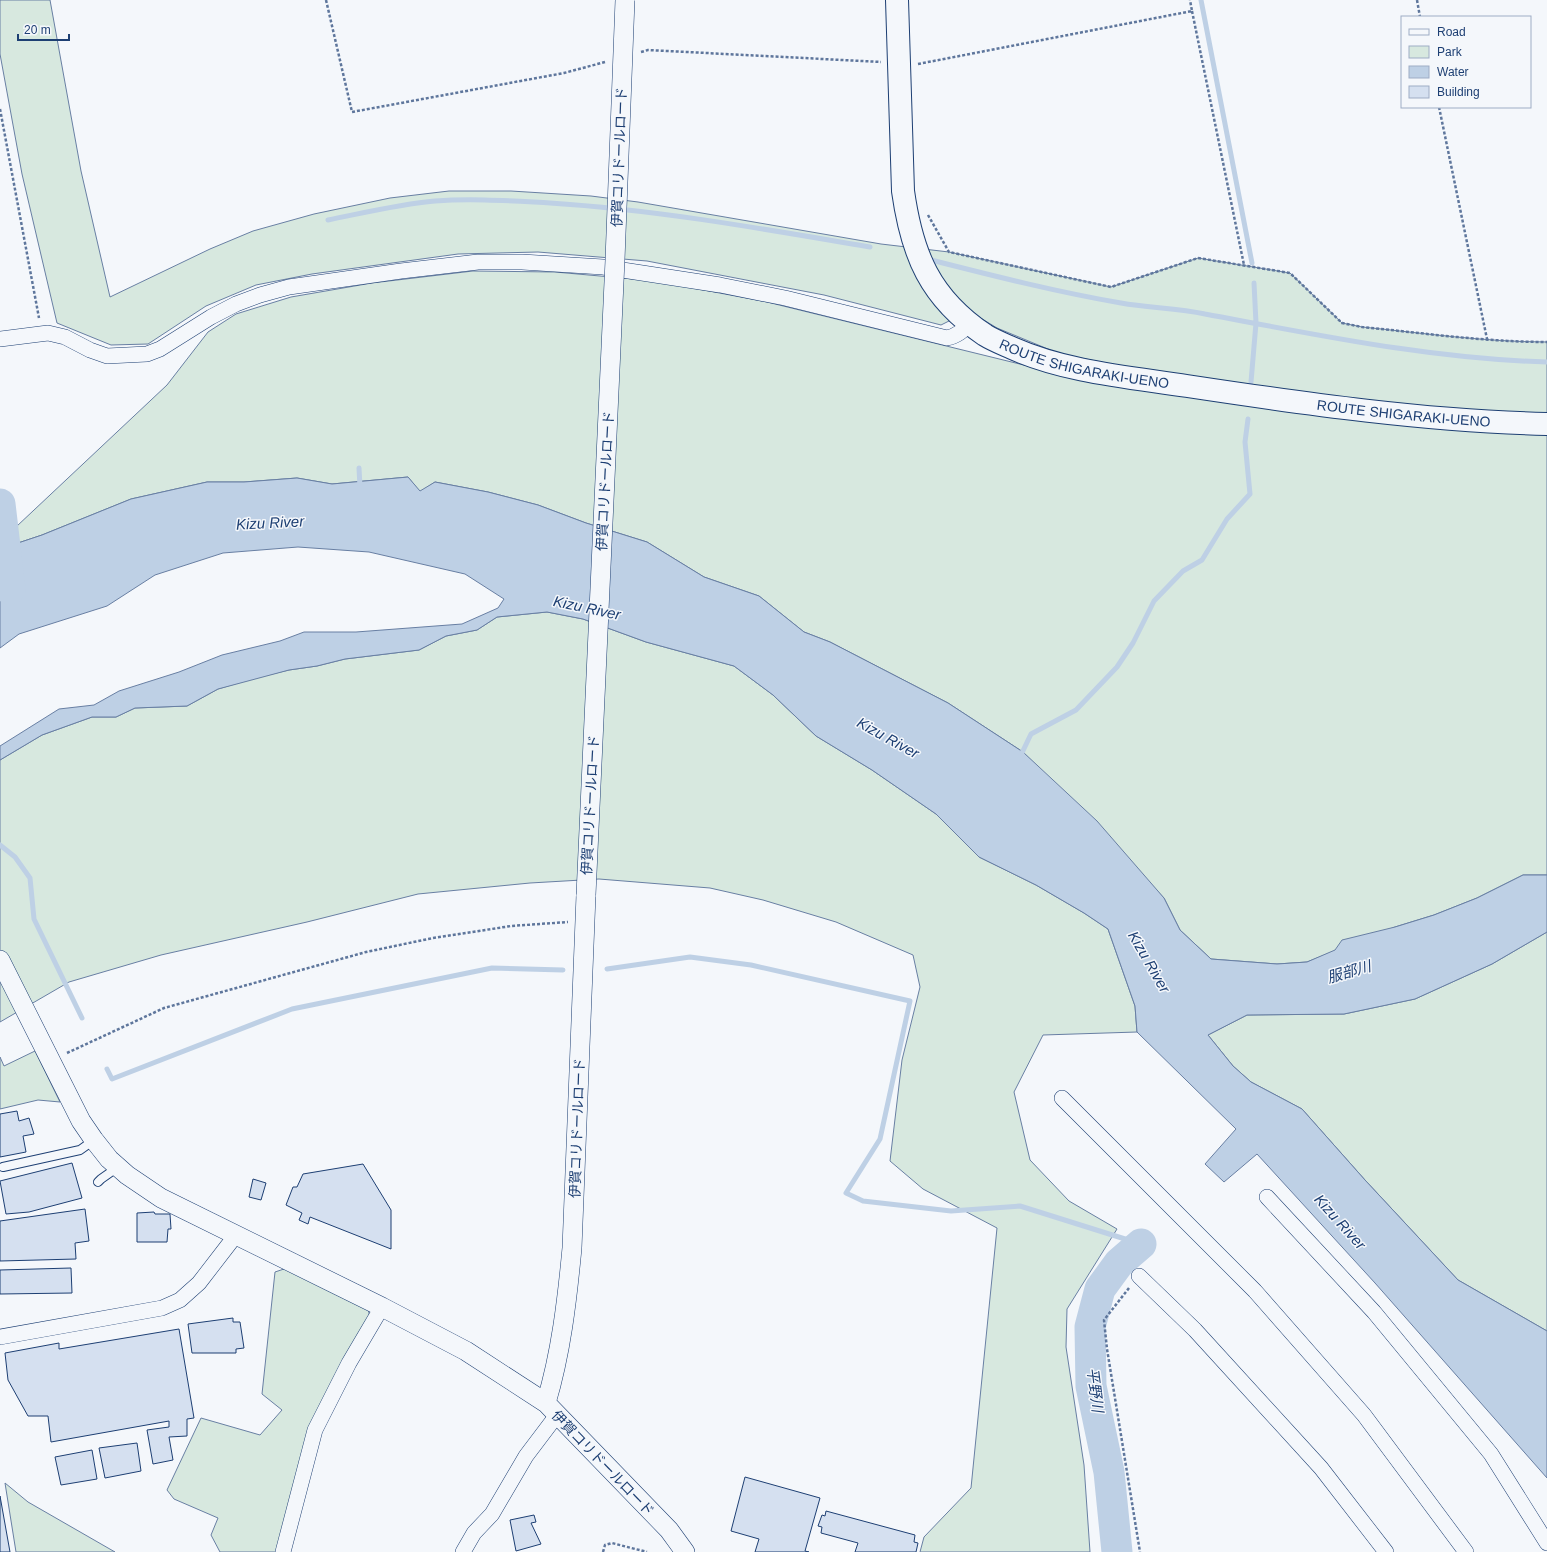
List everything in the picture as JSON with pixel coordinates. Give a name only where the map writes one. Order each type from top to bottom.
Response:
[{"type":"main road","name":"ROUTE SHIGARAKI-UENO","points":[[898,0],[903,191],[906,215],[914,246],[925,272],[946,303],[986,335],[1024,353],[1056,363],[1101,372],[1232,392],[1448,419],[1547,424]]},
{"type":"street","name":"伊賀コリドールロード","points":[[625,0],[615,268],[586,895],[572,1248],[566,1305],[552,1381],[551,1409],[669,1530],[685,1552]]},
{"type":"street","points":[[0,339],[35,333],[48,333],[65,337],[90,350],[107,356],[147,354],[160,348],[229,307],[260,295],[289,287],[478,262],[522,262],[603,268],[720,285],[807,304],[947,338],[954,337],[963,332],[970,323]]},
{"type":"street","points":[[0,960],[78,1116],[94,1140],[118,1167],[140,1185],[161,1198],[382,1307],[466,1352],[551,1409],[526,1456],[492,1514],[474,1533],[463,1552]]},
{"type":"street","points":[[1062,1098],[1255,1291],[1364,1415],[1466,1552]]},
{"type":"street","points":[[1268,1197],[1374,1312],[1491,1454],[1547,1544]]},
{"type":"street","points":[[0,1337],[162,1308],[180,1300],[199,1283],[236,1235]]},
{"type":"street","points":[[1139,1276],[1195,1330],[1321,1468],[1386,1552]]},
{"type":"street","points":[[283,1552],[315,1430],[349,1363],[382,1307]]},
{"type":"lane","points":[[3,1167],[80,1150],[94,1140]]},
{"type":"lane","points":[[98,1182],[118,1167]]},
{"type":"path","points":[[326,0],[352,112],[564,73],[610,60]]},
{"type":"path","points":[[1190,0],[1244,265]]},
{"type":"path","points":[[1417,0],[1420,16]]},
{"type":"path","points":[[640,52],[648,50],[899,63],[911,66],[1192,11]]},
{"type":"path","points":[[1439,108],[1487,339]]},
{"type":"path","points":[[0,109],[35,333]]},
{"type":"path","points":[[927,212],[949,252],[1111,286],[1198,258],[1290,273],[1342,323],[1362,327],[1518,342],[1547,342]]},
{"type":"path","points":[[67,1053],[164,1008],[366,952],[433,938],[511,926],[585,921]]},
{"type":"path","points":[[1139,1276],[1104,1320],[1107,1349],[1140,1552]]},
{"type":"path","points":[[604,1552],[605,1545],[612,1543],[647,1552]]},
{"type":"green space","points":[[0,0],[50,0],[81,171],[110,297],[210,249],[253,231],[314,214],[390,198],[449,191],[511,191],[591,196],[638,202],[881,244],[949,252],[1111,287],[1198,258],[1290,273],[1342,323],[1362,327],[1454,337],[1524,342],[1547,342],[1547,415],[1458,412],[1172,376],[1060,354],[997,328],[969,311],[941,325],[824,295],[647,261],[538,252],[458,254],[312,274],[256,285],[206,306],[148,344],[111,345],[57,323],[22,174],[0,54]]},
{"type":"green space","points":[[473,271],[555,272],[656,281],[767,302],[1036,368],[1547,431],[1547,875],[1523,875],[1477,898],[1434,915],[1395,927],[1307,962],[1277,964],[1211,959],[1180,930],[1164,898],[1023,752],[948,703],[830,642],[804,632],[759,596],[704,577],[647,542],[586,523],[538,505],[488,492],[435,482],[420,492],[408,477],[332,484],[297,478],[244,482],[207,482],[131,499],[42,535],[0,549],[0,542],[167,385],[208,332],[236,314],[291,297],[372,283]]},
{"type":"green space","points":[[547,612],[583,619],[646,642],[734,666],[773,695],[816,736],[872,770],[936,814],[979,857],[1036,885],[1108,929],[1135,1006],[1137,1032],[1043,1035],[1014,1092],[1030,1160],[1069,1201],[1117,1229],[1067,1309],[1066,1347],[1084,1465],[1090,1552],[920,1552],[924,1537],[971,1488],[997,1228],[923,1189],[890,1161],[902,1060],[920,987],[913,955],[836,922],[763,900],[710,888],[599,879],[530,883],[418,894],[307,922],[161,955],[69,982],[0,1022],[0,760],[42,735],[92,717],[116,717],[135,708],[187,706],[218,689],[255,678],[345,659],[419,650],[446,636],[477,630],[497,617]]},
{"type":"green space","points":[[1547,932],[1547,1331],[1458,1280],[1365,1180],[1302,1109],[1251,1082],[1233,1066],[1208,1035],[1247,1015],[1344,1014],[1415,999],[1492,964]]},
{"type":"green space","points":[[35,1051],[60,1102],[38,1100],[0,1109],[0,1057],[4,1066]]},
{"type":"green space","points":[[287,1268],[368,1307],[370,1319],[345,1360],[279,1552],[220,1552],[211,1535],[218,1518],[174,1499],[167,1490],[201,1418],[260,1435],[282,1410],[262,1394],[275,1272]]},
{"type":"green space","points":[[5,1483],[28,1502],[115,1552],[16,1552]]},
{"type":"water","points":[[408,477],[420,491],[435,482],[488,492],[538,505],[586,523],[647,542],[704,577],[759,596],[804,632],[830,642],[948,703],[1023,752],[1097,821],[1164,898],[1180,930],[1211,959],[1277,964],[1307,962],[1335,950],[1342,940],[1395,927],[1434,915],[1477,898],[1523,875],[1547,875],[1547,932],[1492,964],[1415,999],[1344,1014],[1247,1015],[1208,1035],[1233,1066],[1251,1082],[1302,1109],[1365,1180],[1458,1280],[1547,1331],[1547,1478],[1375,1283],[1257,1154],[1224,1182],[1205,1164],[1236,1129],[1137,1032],[1135,1006],[1108,929],[1036,885],[979,857],[936,814],[872,770],[816,736],[773,695],[734,666],[646,642],[583,619],[547,612],[497,617],[477,630],[446,636],[419,650],[345,659],[317,666],[289,670],[218,689],[187,706],[135,708],[116,717],[92,717],[42,735],[0,760],[0,746],[59,709],[94,705],[119,691],[179,672],[222,655],[280,641],[304,632],[356,632],[462,624],[498,608],[504,599],[465,574],[369,552],[298,547],[223,553],[155,575],[107,606],[19,634],[0,648],[0,549],[42,535],[131,499],[207,482],[244,482],[297,478],[332,484]]},
{"type":"building","points":[[17,1111],[19,1121],[29,1118],[34,1134],[23,1136],[26,1152],[0,1157],[0,1114]]},
{"type":"building","points":[[72,1163],[82,1198],[29,1212],[6,1214],[0,1181]]},
{"type":"building","points":[[363,1164],[391,1210],[391,1249],[310,1217],[308,1224],[299,1220],[302,1213],[286,1205],[293,1187],[297,1187],[303,1174]]},
{"type":"building","points":[[253,1179],[266,1183],[261,1200],[249,1197]]},
{"type":"building","points":[[85,1209],[89,1241],[75,1243],[76,1259],[0,1261],[0,1221]]},
{"type":"building","points":[[154,1212],[155,1214],[170,1214],[171,1229],[168,1229],[167,1242],[137,1242],[137,1213]]},
{"type":"building","points":[[71,1268],[72,1293],[0,1294],[0,1270]]},
{"type":"building","points":[[233,1318],[233,1322],[240,1322],[244,1348],[236,1349],[236,1353],[192,1353],[188,1324]]},
{"type":"building","points":[[179,1329],[194,1418],[187,1419],[187,1436],[169,1437],[173,1460],[153,1464],[147,1430],[169,1427],[169,1421],[51,1442],[48,1416],[28,1416],[8,1380],[5,1353],[59,1343],[59,1349]]},
{"type":"building","points":[[137,1443],[141,1471],[105,1478],[99,1448]]},
{"type":"building","points":[[92,1450],[97,1479],[61,1485],[55,1457]]},
{"type":"building","points":[[745,1477],[820,1498],[805,1551],[809,1552],[755,1552],[759,1539],[731,1531]]},
{"type":"building","points":[[0,1496],[10,1552],[0,1552]]},
{"type":"building","points":[[826,1511],[915,1535],[914,1542],[918,1543],[916,1552],[855,1552],[858,1543],[821,1533],[822,1527],[818,1526],[822,1515],[825,1516]]},
{"type":"building","points":[[534,1515],[536,1522],[531,1523],[541,1544],[516,1551],[510,1520]]},
{"type":"waterway","points":[[1201,0],[1252,263]]},
{"type":"waterway","points":[[328,220],[408,204],[435,201],[464,200],[550,203],[671,215],[870,247]]},
{"type":"waterway","points":[[931,260],[1049,289],[1121,303],[1194,312],[1333,338],[1418,351],[1504,360],[1547,362]]},
{"type":"waterway","points":[[1251,382],[1256,323],[1254,283]]},
{"type":"waterway","points":[[1020,757],[1031,734],[1076,710],[1117,667],[1133,643],[1154,601],[1183,571],[1202,560],[1227,519],[1250,494],[1245,442],[1248,419]]},
{"type":"waterway","points":[[359,468],[360,487]]},
{"type":"waterway","points":[[0,504],[10,589]]},
{"type":"waterway","points":[[0,845],[15,857],[30,878],[34,919],[82,1018]]},
{"type":"waterway","points":[[607,969],[690,957],[751,965],[910,1001],[880,1139],[846,1193],[863,1201],[951,1211],[1020,1206],[1141,1244]]},
{"type":"waterway","points":[[107,1069],[112,1079],[292,1009],[492,968],[563,970]]},
{"type":"waterway","name":"平野川","points":[[1117,1552],[1109,1472],[1091,1386],[1090,1327],[1100,1289],[1119,1263],[1141,1244]]},
{"type":"water label","name":"Kizu River","points":[[270,523]]},
{"type":"water label","name":"Kizu River","points":[[587,608]]},
{"type":"water label","name":"Kizu River","points":[[888,738]]},
{"type":"water label","name":"Kizu River","points":[[1149,962]]},
{"type":"water label","name":"服部川","points":[[1349,972]]},
{"type":"water label","name":"Kizu River","points":[[1340,1222]]}]
